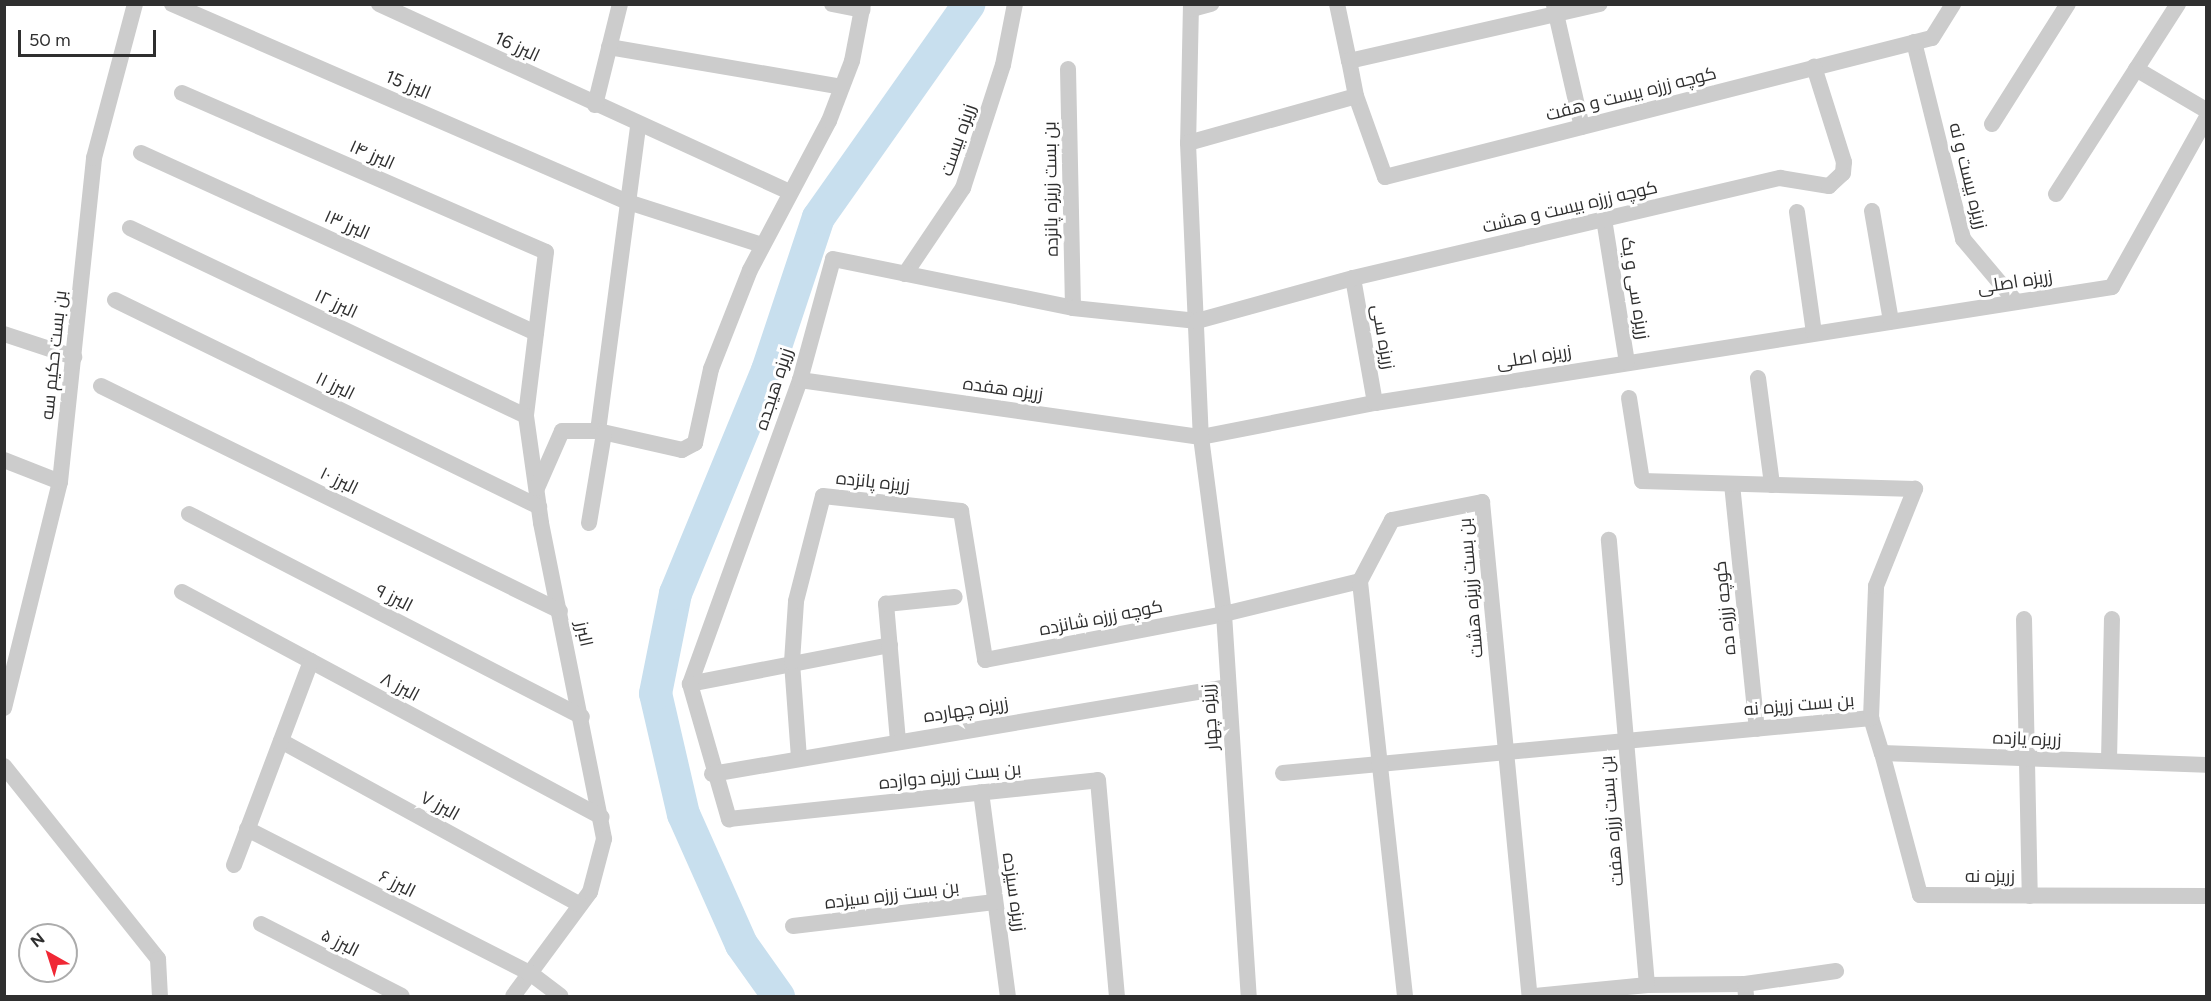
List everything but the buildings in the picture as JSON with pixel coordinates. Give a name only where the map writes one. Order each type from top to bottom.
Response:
[{"type":"street","name":"بن بست حکیم سه","points":[[4,708],[60,483],[94,158],[135,4]]},
{"type":"street","name":"البرز 15","points":[[172,4],[628,202],[762,245]]},
{"type":"street","name":"البرز 16","points":[[379,4],[638,126],[789,192]]},
{"type":"street","points":[[596,105],[620,4]]},
{"type":"street","points":[[538,499],[562,431],[601,432],[682,450],[695,443],[711,369],[762,245],[842,87],[863,7],[832,4]]},
{"type":"street","name":"زریزه بیست","points":[[905,274],[963,188],[1004,65],[1015,4]]},
{"type":"street","points":[[1201,437],[1188,143],[1191,7],[1211,4]]},
{"type":"street","points":[[1188,143],[1356,96],[1337,4]]},
{"type":"street","points":[[1349,61],[1555,10],[1600,4]]},
{"type":"street","name":"کوچه زرزه بیست و هفت","points":[[1356,96],[1385,177],[1932,38],[1953,4]]},
{"type":"street","points":[[1992,124],[2068,4]]},
{"type":"street","points":[[2056,194],[2178,4]]},
{"type":"street","points":[[1555,10],[1582,127]]},
{"type":"street","name":"زریزه بیست و نه","points":[[1914,42],[1963,239],[2016,302]]},
{"type":"street","points":[[609,47],[842,87]]},
{"type":"street","name":"کوچه زرزه بیست و هشت","points":[[1197,321],[1353,278],[1780,178],[1829,186],[1838,180],[1844,162],[1814,68]]},
{"type":"street","name":"بن بست زریزه پانزده","points":[[1068,69],[1073,308]]},
{"type":"street","points":[[2136,69],[2206,110]]},
{"type":"street","name":"البرز ۱۴","points":[[182,93],[546,252]]},
{"type":"street","name":"زریزه اصلی","points":[[1201,437],[1375,403],[2112,287],[2206,119]]},
{"type":"street","points":[[589,523],[638,126]]},
{"type":"street","name":"البرز ۱۳","points":[[141,153],[536,333]]},
{"type":"street","points":[[1872,211],[1891,321]]},
{"type":"street","points":[[1797,212],[1814,333]]},
{"type":"street","name":"زریزه سی و یک","points":[[1604,219],[1627,362]]},
{"type":"street","name":"البرز ۱۲","points":[[130,228],[526,416]]},
{"type":"street","name":"البرز","points":[[513,996],[590,892],[604,839],[538,499],[526,416],[546,252]]},
{"type":"street","name":"زریزه هیجده","points":[[690,684],[800,380],[833,259],[1073,308],[1197,321]]},
{"type":"street","name":"زریزه سی","points":[[1353,278],[1375,403]]},
{"type":"street","name":"البرز ۱۱","points":[[115,300],[538,499]]},
{"type":"street","points":[[4,334],[74,357]]},
{"type":"street","points":[[1758,378],[1772,485]]},
{"type":"street","name":"زریزه هفده","points":[[800,380],[1201,437]]},
{"type":"street","name":"البرز ۱۰","points":[[101,386],[560,611]]},
{"type":"street","name":"بن بست زریزه نه","points":[[1283,773],[1872,718],[1876,586],[1915,489],[1642,481],[1629,398]]},
{"type":"street","name":"زریزه چهار","points":[[1201,437],[1224,614],[1249,996]]},
{"type":"street","points":[[4,460],[60,483]]},
{"type":"street","name":"کوچه زرزه ده","points":[[1732,484],[1757,729]]},
{"type":"street","name":"زریزه پانزده","points":[[800,758],[792,662],[795,601],[823,496],[961,511],[985,660]]},
{"type":"street","name":"بن بست زریزه هشت","points":[[1360,581],[1392,520],[1482,502],[1530,996]]},
{"type":"street","name":"البرز ۹","points":[[189,514],[582,717]]},
{"type":"street","name":"بن بست زرزه هفت","points":[[1609,540],[1624,741],[1647,985]]},
{"type":"street","points":[[1360,581],[1383,764],[1405,996]]},
{"type":"street","name":"کوچه زرزه شانزده","points":[[985,660],[1224,614],[1360,581]]},
{"type":"street","name":"البرز ۸","points":[[182,592],[601,816]]},
{"type":"street","points":[[898,741],[886,604],[955,597]]},
{"type":"street","points":[[2024,619],[2030,896]]},
{"type":"street","points":[[2109,761],[2112,619]]},
{"type":"street","points":[[690,684],[792,662],[890,645]]},
{"type":"street","points":[[234,865],[311,662]]},
{"type":"street","name":"بن بست زریزه دوازده","points":[[690,684],[712,774],[729,819],[1098,780],[1117,996]]},
{"type":"street","name":"زریزه چهارده","points":[[712,774],[1227,687]]},
{"type":"street","points":[[1872,718],[1882,753]]},
{"type":"street","name":"البرز ۷","points":[[281,741],[580,905]]},
{"type":"street","name":"زریزه یازده","points":[[1882,753],[2206,765]]},
{"type":"street","name":"زریزه نه","points":[[1882,753],[1920,895],[2206,896]]},
{"type":"street","points":[[4,766],[158,959],[160,996]]},
{"type":"street","name":"زریزه سیزده","points":[[981,792],[1008,996]]},
{"type":"street","name":"البرز ۶","points":[[247,829],[530,973],[560,996]]},
{"type":"street","name":"بن بست زرزه سیزده","points":[[793,926],[995,902]]},
{"type":"street","name":"البرز ۵","points":[[261,924],[402,996]]},
{"type":"street","points":[[1535,996],[1647,985],[1746,990],[1836,971]]},
{"type":"waterway","points":[[778,996],[741,944],[683,814],[655,693],[675,593],[767,370],[818,217],[968,4]]}]
